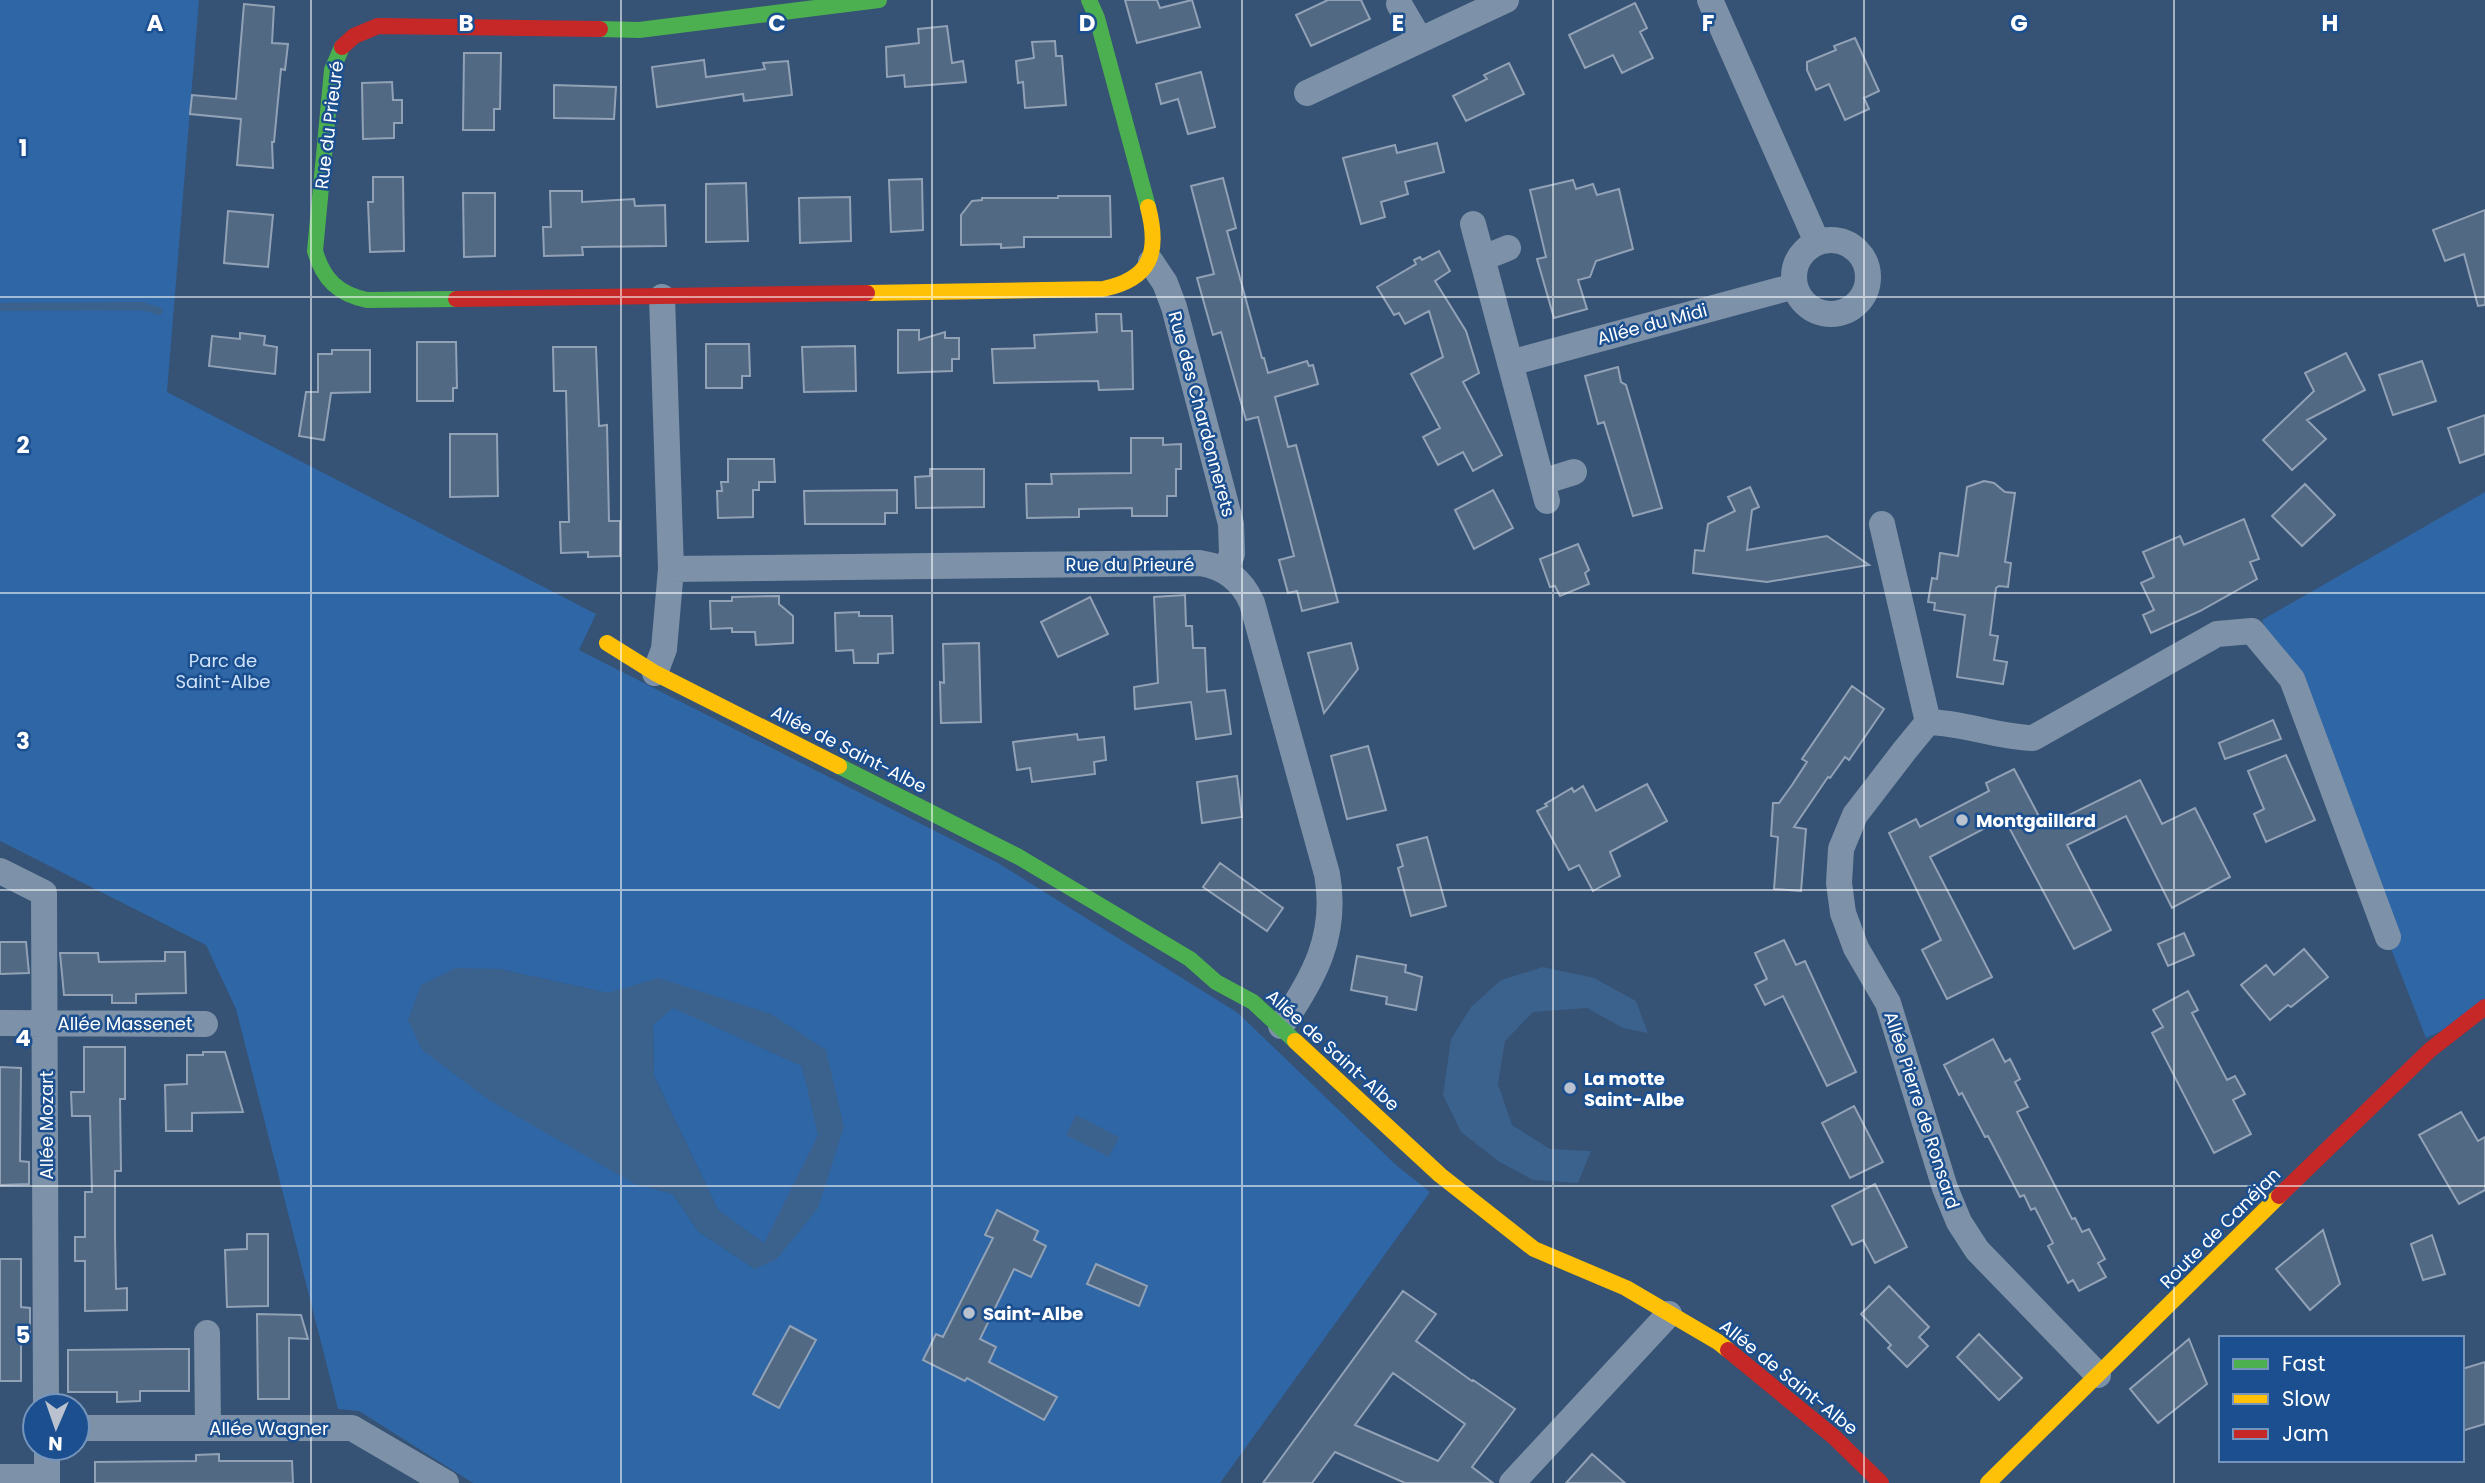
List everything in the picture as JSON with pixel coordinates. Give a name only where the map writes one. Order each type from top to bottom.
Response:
[{"type":"street","name":"Rue du Prieuré","points":[[879,0],[639,30],[378,26],[362,30],[342,47],[332,70],[315,251],[318,265],[331,285],[354,298],[367,300],[1102,289],[1133,280],[1151,262]]},
{"type":"street","points":[[1089,0],[1097,18],[1149,209],[1153,235],[1151,262]]},
{"type":"street","points":[[1307,93],[1506,0]]},
{"type":"street","points":[[1710,0],[1817,242]]},
{"type":"street","points":[[1399,4],[1420,40]]},
{"type":"street","points":[[1473,224],[1545,491],[1574,471]]},
{"type":"street","points":[[1830,240],[1854,248],[1863,257],[1868,269],[1864,294],[1857,305],[1846,312],[1820,313],[1800,298],[1795,286],[1795,265],[1808,248],[1817,242],[1830,240]]},
{"type":"street","points":[[1483,258],[1508,248]]},
{"type":"street","name":"Rue des Chardonnerets","points":[[1151,262],[1165,283],[1174,307],[1231,524],[1232,554],[1225,571]]},
{"type":"street","name":"Allée du Midi","points":[[1510,363],[1795,286]]},
{"type":"street","points":[[655,673],[664,649],[671,569],[662,297]]},
{"type":"street","points":[[1882,524],[1928,722],[1954,723],[2010,737],[2033,738],[2217,634],[2252,631],[2292,679],[2388,937]]},
{"type":"street","name":"Rue du Prieuré","points":[[671,569],[1200,563],[1225,571]]},
{"type":"street","points":[[1225,571],[1241,583],[1252,603],[1331,894],[1325,940],[1311,982],[1281,1026]]},
{"type":"street","name":"Allée de Saint-Albe","points":[[607,643],[655,673],[1020,857],[1189,959],[1216,982],[1253,1002],[1440,1175],[1534,1249],[1626,1288],[1718,1342],[1834,1437],[1881,1483]]},
{"type":"street","name":"Allée Pierre de Ronsard","points":[[1928,722],[1855,815],[1841,849],[1839,883],[1843,913],[1856,948],[1888,1003],[1958,1222],[1977,1250],[2098,1375]]},
{"type":"street","name":"Allée Mozart","points":[[0,871],[44,893],[47,1392]]},
{"type":"street","name":"Route de Canéjan","points":[[1988,1483],[2380,1097],[2430,1050],[2485,1007]]},
{"type":"street","name":"Allée Massenet","points":[[0,1023],[205,1024]]},
{"type":"street","points":[[1512,1483],[1669,1314]]},
{"type":"street","points":[[207,1333],[208,1428]]},
{"type":"street","name":"Allée Wagner","points":[[91,1428],[352,1428],[446,1483]]},
{"type":"street","points":[[0,1477],[47,1480],[47,1462]]},
{"type":"green space","name":"Parc de Saint-Albe","points":[[0,0],[199,0],[167,392],[596,614],[579,650],[998,863],[1238,1013],[1396,1165],[1430,1192],[1220,1483],[473,1483],[359,1411],[338,1409],[236,1009],[206,945],[0,841]],"holes":[[[499,969],[608,993],[771,1014],[844,1127],[755,1269],[698,1231],[673,1194],[633,1183]]]},
{"type":"green space","points":[[2485,492],[2485,1011],[2426,1038],[2262,620]]},
{"type":"green space","points":[[673,1007],[802,1066],[819,1135],[764,1244],[718,1210],[654,1076],[653,1025]]},
{"type":"shaded area","points":[[1543,967],[1594,978],[1636,1001],[1648,1033],[1623,1028],[1587,1008],[1533,1012],[1505,1041],[1498,1084],[1512,1125],[1550,1149],[1591,1151],[1578,1183],[1533,1180],[1498,1161],[1461,1132],[1443,1095],[1451,1039],[1471,1007],[1501,980]]},
{"type":"shaded area","points":[[456,968],[499,969],[608,993],[658,978],[771,1014],[826,1050],[844,1127],[818,1208],[777,1259],[755,1269],[698,1231],[673,1194],[633,1183],[489,1100],[422,1050],[408,1020],[421,985]],"holes":[[[673,1008],[802,1066],[818,1135],[764,1243],[718,1210],[654,1076],[653,1025]]]},
{"type":"shaded area","points":[[1076,1115],[1119,1137],[1109,1157],[1066,1135]]},
{"type":"building","points":[[1125,0],[1157,0],[1160,8],[1192,0],[1200,27],[1137,43]]},
{"type":"building","points":[[1328,0],[1361,0],[1370,19],[1311,46],[1296,15]]},
{"type":"building","points":[[1635,3],[1647,28],[1640,32],[1653,58],[1622,73],[1613,55],[1585,68],[1569,35]]},
{"type":"building","points":[[244,4],[274,7],[272,43],[288,44],[285,70],[281,69],[272,142],[273,168],[237,165],[241,119],[190,114],[192,95],[236,99]]},
{"type":"building","points":[[947,26],[952,63],[963,61],[966,82],[905,87],[904,75],[887,77],[886,47],[919,43],[918,29]]},
{"type":"building","points":[[1855,38],[1879,91],[1864,98],[1869,109],[1845,120],[1829,84],[1816,90],[1807,70],[1807,62],[1836,50],[1834,46]]},
{"type":"building","points":[[1055,41],[1056,56],[1062,56],[1066,105],[1025,108],[1023,82],[1018,83],[1016,61],[1034,58],[1032,42]]},
{"type":"building","points":[[464,53],[501,53],[500,109],[494,109],[494,130],[463,130]]},
{"type":"building","points":[[704,60],[706,77],[765,69],[763,63],[788,61],[792,95],[744,101],[743,94],[657,107],[652,67]]},
{"type":"building","points":[[1509,63],[1524,94],[1466,121],[1453,96],[1487,79],[1484,75]]},
{"type":"building","points":[[1201,72],[1215,127],[1188,134],[1178,99],[1161,104],[1156,84]]},
{"type":"building","points":[[392,82],[393,100],[402,100],[402,123],[394,123],[394,138],[363,139],[362,83]]},
{"type":"building","points":[[554,85],[616,87],[614,119],[554,118]]},
{"type":"building","points":[[1437,143],[1444,172],[1405,182],[1408,194],[1381,202],[1385,217],[1361,224],[1343,158],[1395,145],[1397,153]]},
{"type":"building","points":[[373,177],[403,177],[404,251],[370,252],[368,202],[373,202]]},
{"type":"building","points":[[1223,178],[1236,228],[1227,231],[1268,373],[1307,361],[1309,366],[1313,365],[1318,384],[1275,397],[1288,447],[1296,445],[1338,602],[1302,611],[1297,591],[1288,593],[1279,560],[1294,556],[1258,417],[1246,420],[1221,332],[1213,335],[1197,278],[1214,274],[1191,186]]},
{"type":"building","points":[[922,179],[923,230],[891,232],[889,180]]},
{"type":"building","points":[[1573,180],[1576,189],[1593,184],[1597,195],[1619,189],[1633,249],[1596,261],[1590,277],[1578,280],[1587,309],[1554,318],[1537,259],[1546,257],[1530,190]]},
{"type":"building","points":[[746,183],[748,241],[706,242],[706,184]]},
{"type":"building","points":[[550,191],[582,191],[582,202],[634,199],[635,206],[665,205],[666,246],[582,247],[583,255],[544,256],[543,227],[551,227]]},
{"type":"building","points":[[463,193],[495,193],[495,256],[464,257]]},
{"type":"building","points":[[1110,196],[1111,237],[1024,237],[1024,247],[1001,248],[1001,244],[961,245],[961,215],[972,201],[982,198]]},
{"type":"building","points":[[850,197],[851,241],[800,243],[799,198]]},
{"type":"building","points":[[2485,210],[2485,305],[2478,306],[2464,254],[2445,261],[2433,230]]},
{"type":"building","points":[[228,211],[273,215],[268,267],[224,263]]},
{"type":"building","points":[[1439,251],[1450,271],[1435,281],[1466,331],[1479,373],[1463,382],[1502,455],[1473,471],[1463,452],[1438,465],[1423,437],[1440,428],[1411,374],[1443,357],[1429,311],[1405,324],[1399,313],[1394,315],[1377,287],[1416,264],[1414,260],[1420,257],[1422,260]]},
{"type":"building","points":[[1096,314],[1121,314],[1122,331],[1132,331],[1133,389],[1099,390],[1098,381],[994,383],[992,349],[1035,348],[1034,335],[1097,332]]},
{"type":"building","points":[[898,330],[919,330],[919,340],[945,332],[945,338],[959,338],[959,359],[952,359],[952,371],[898,373]]},
{"type":"building","points":[[240,333],[265,336],[264,345],[277,347],[275,374],[209,366],[212,336],[240,339]]},
{"type":"building","points":[[417,342],[456,342],[457,388],[453,388],[453,401],[417,401]]},
{"type":"building","points":[[706,344],[749,344],[750,376],[742,376],[742,388],[706,388]]},
{"type":"building","points":[[855,346],[856,391],[804,392],[802,347]]},
{"type":"building","points":[[553,347],[596,347],[599,426],[607,425],[609,521],[620,521],[620,556],[588,557],[588,552],[561,553],[560,522],[569,522],[566,391],[554,391]]},
{"type":"building","points":[[332,350],[370,350],[370,392],[331,393],[324,440],[299,436],[306,392],[318,392],[318,354],[332,354]]},
{"type":"building","points":[[2346,353],[2365,390],[2307,420],[2326,439],[2292,470],[2263,440],[2314,391],[2305,373]]},
{"type":"building","points":[[2422,361],[2436,401],[2393,415],[2379,375]]},
{"type":"building","points":[[1618,367],[1621,382],[1626,385],[1662,508],[1633,516],[1604,422],[1598,424],[1585,376]]},
{"type":"building","points":[[2485,415],[2485,454],[2460,463],[2448,428]]},
{"type":"building","points":[[450,434],[497,434],[498,496],[450,497]]},
{"type":"building","points":[[1131,438],[1163,438],[1163,445],[1181,444],[1181,469],[1176,469],[1176,496],[1167,496],[1167,516],[1132,516],[1132,508],[1079,509],[1079,517],[1027,518],[1026,484],[1052,484],[1051,474],[1131,473]]},
{"type":"building","points":[[728,459],[774,459],[775,482],[759,482],[759,490],[753,490],[753,517],[718,518],[717,491],[722,491],[721,482],[728,482]]},
{"type":"building","points":[[930,469],[984,469],[984,507],[916,508],[915,477],[930,476]]},
{"type":"building","points":[[1984,481],[1994,483],[2005,492],[2015,493],[2005,562],[2011,563],[2008,587],[1996,588],[1990,635],[1998,636],[1994,660],[2007,662],[2003,684],[1957,677],[1965,615],[1934,610],[1935,603],[1928,602],[1932,578],[1937,579],[1940,553],[1958,556],[1967,487]]},
{"type":"building","points":[[2305,484],[2335,515],[2302,546],[2272,516]]},
{"type":"building","points":[[1750,487],[1759,507],[1752,510],[1747,550],[1827,536],[1869,565],[1767,582],[1693,573],[1695,550],[1704,551],[1708,524],[1735,511],[1728,497]]},
{"type":"building","points":[[897,490],[897,513],[885,513],[885,524],[805,524],[804,491]]},
{"type":"building","points":[[1493,490],[1513,528],[1474,549],[1455,510]]},
{"type":"building","points":[[2244,519],[2259,559],[2250,562],[2257,579],[2200,611],[2151,633],[2143,615],[2154,610],[2141,583],[2154,577],[2143,552],[2180,536],[2184,545]]},
{"type":"building","points":[[1578,544],[1589,570],[1585,573],[1589,584],[1560,596],[1555,586],[1550,587],[1540,559]]},
{"type":"building","points":[[1185,595],[1186,626],[1192,626],[1193,648],[1205,648],[1207,692],[1225,690],[1231,734],[1196,739],[1191,702],[1135,709],[1134,687],[1158,683],[1154,597]]},
{"type":"building","points":[[779,596],[779,604],[793,616],[793,643],[756,645],[755,632],[732,632],[732,628],[711,629],[710,601],[732,601],[732,597]]},
{"type":"building","points":[[1090,597],[1108,634],[1058,657],[1041,622]]},
{"type":"building","points":[[859,612],[859,616],[892,616],[893,653],[878,654],[878,663],[854,663],[853,650],[836,651],[835,613]]},
{"type":"building","points":[[979,643],[981,722],[941,723],[943,644]]},
{"type":"building","points":[[1351,643],[1358,669],[1324,713],[1308,653]]},
{"type":"building","points":[[1852,686],[1884,709],[1849,760],[1845,757],[1830,778],[1828,777],[1794,827],[1806,829],[1801,891],[1774,889],[1778,837],[1771,836],[1773,803],[1779,803],[1792,785],[1807,762],[1802,759]]},
{"type":"building","points":[[2273,720],[2281,739],[2225,759],[2219,743]]},
{"type":"building","points":[[1077,734],[1078,740],[1104,737],[1106,760],[1094,762],[1095,774],[1032,782],[1030,768],[1017,770],[1013,742]]},
{"type":"building","points":[[1368,746],[1386,810],[1347,819],[1331,756]]},
{"type":"building","points":[[2286,755],[2315,820],[2266,842],[2254,814],[2264,809],[2248,771]]},
{"type":"building","points":[[2014,769],[2042,822],[2046,819],[2049,825],[2140,780],[2162,824],[2195,808],[2230,877],[2172,908],[2126,816],[2067,845],[2111,930],[2074,949],[2004,818],[1930,857],[1992,977],[1947,999],[1922,950],[1941,940],[1889,833],[1916,819],[1920,827],[1989,791],[1986,783]]},
{"type":"building","points":[[1237,776],[1242,817],[1202,823],[1197,782]]},
{"type":"building","points":[[1647,784],[1667,821],[1610,852],[1620,876],[1593,891],[1579,865],[1569,870],[1537,811],[1572,788],[1574,792],[1583,786],[1596,811]]},
{"type":"building","points":[[1427,837],[1446,906],[1411,916],[1398,868],[1403,866],[1397,845]]},
{"type":"building","points":[[1220,863],[1283,908],[1267,931],[1203,887]]},
{"type":"building","points":[[2184,933],[2194,955],[2168,966],[2158,944]]},
{"type":"building","points":[[1784,940],[1796,965],[1805,961],[1856,1072],[1827,1086],[1783,996],[1765,1005],[1755,985],[1767,979],[1755,953]]},
{"type":"building","points":[[0,942],[26,942],[29,973],[0,974]]},
{"type":"building","points":[[2304,949],[2328,977],[2270,1020],[2241,985],[2266,965],[2274,975]]},
{"type":"building","points":[[165,952],[185,952],[186,993],[136,994],[136,1003],[112,1003],[112,995],[64,995],[60,953],[98,953],[99,962],[165,961]]},
{"type":"building","points":[[1357,956],[1406,965],[1405,972],[1422,977],[1416,1010],[1386,1004],[1387,997],[1351,990]]},
{"type":"building","points":[[2188,991],[2198,1010],[2192,1013],[2227,1080],[2235,1076],[2245,1094],[2233,1100],[2251,1134],[2214,1153],[2152,1033],[2163,1027],[2153,1010]]},
{"type":"building","points":[[1993,1039],[2005,1062],[2010,1059],[2020,1079],[2015,1082],[2028,1107],[2017,1112],[2072,1219],[2075,1218],[2082,1232],[2089,1229],[2105,1259],[2098,1263],[2106,1277],[2079,1291],[2073,1280],[2068,1283],[2048,1246],[2053,1243],[2035,1208],[2031,1210],[2024,1195],[2020,1197],[1988,1136],[1985,1137],[1944,1065]]},
{"type":"building","points":[[84,1047],[125,1047],[125,1099],[120,1099],[121,1171],[115,1171],[115,1237],[116,1289],[127,1288],[127,1310],[85,1311],[85,1261],[75,1261],[75,1237],[85,1237],[85,1192],[92,1192],[90,1116],[72,1116],[71,1092],[84,1092]]},
{"type":"building","points":[[203,1052],[225,1052],[243,1112],[192,1113],[192,1131],[166,1131],[165,1085],[187,1084],[187,1055],[203,1055]]},
{"type":"building","points":[[0,1067],[21,1068],[20,1161],[29,1162],[29,1184],[0,1185]]},
{"type":"building","points":[[1854,1106],[1883,1162],[1850,1178],[1822,1123]]},
{"type":"building","points":[[2461,1112],[2478,1141],[2485,1137],[2485,1190],[2459,1204],[2419,1135]]},
{"type":"building","points":[[1875,1184],[1907,1247],[1875,1263],[1863,1240],[1852,1245],[1832,1206]]},
{"type":"building","points":[[997,1210],[1038,1231],[1034,1240],[1046,1246],[1031,1277],[1014,1269],[980,1339],[996,1347],[989,1362],[1057,1397],[1044,1420],[967,1378],[965,1381],[923,1360],[936,1334],[943,1337],[993,1238],[985,1235]]},
{"type":"building","points":[[2323,1230],[2340,1284],[2310,1310],[2276,1269]]},
{"type":"building","points":[[247,1234],[268,1234],[268,1306],[227,1307],[225,1250],[247,1249]]},
{"type":"building","points":[[2432,1235],[2445,1274],[2423,1280],[2411,1244]]},
{"type":"building","points":[[0,1259],[21,1259],[21,1307],[30,1308],[30,1332],[21,1332],[21,1381],[0,1381]]},
{"type":"building","points":[[1096,1264],[1147,1286],[1139,1306],[1087,1284]]},
{"type":"building","points":[[1889,1286],[1929,1327],[1919,1337],[1928,1346],[1907,1367],[1888,1348],[1891,1345],[1861,1314]]},
{"type":"building","points":[[1403,1291],[1436,1314],[1416,1341],[1515,1409],[1472,1467],[1493,1483],[1405,1483],[1335,1452],[1312,1483],[1263,1483]],"holes":[[[1393,1373],[1465,1424],[1438,1461],[1355,1425]]]},
{"type":"building","points":[[257,1314],[301,1315],[308,1339],[289,1338],[289,1399],[258,1399]]},
{"type":"building","points":[[790,1326],[816,1340],[779,1408],[753,1394]]},
{"type":"building","points":[[1979,1334],[2022,1378],[1999,1400],[1957,1357]]},
{"type":"building","points":[[2189,1339],[2207,1384],[2158,1423],[2130,1389]]},
{"type":"building","points":[[189,1349],[189,1391],[140,1391],[140,1401],[117,1402],[117,1392],[68,1392],[68,1350]]},
{"type":"building","points":[[2485,1362],[2485,1424],[2464,1430],[2464,1368]]},
{"type":"building","points":[[219,1454],[219,1461],[292,1461],[293,1483],[95,1483],[95,1462],[196,1461],[196,1455]]},
{"type":"building","points":[[1592,1454],[1625,1483],[1566,1483]]},
{"type":"waterway","points":[[0,307],[142,306],[159,311]]},
{"type":"traffic: fast","points":[[600,29],[639,30],[879,0]]},
{"type":"traffic: fast","points":[[1089,0],[1097,18],[1148,207]]},
{"type":"traffic: fast","points":[[342,47],[332,70],[315,251],[322,270],[340,289],[367,300],[456,299]]},
{"type":"traffic: fast","points":[[839,766],[1019,857],[1190,959],[1216,982],[1253,1002],[1295,1041]]},
{"type":"traffic: slow","points":[[867,293],[1103,289],[1132,278],[1148,262],[1153,238],[1148,207]]},
{"type":"traffic: slow","points":[[607,643],[655,673],[839,766]]},
{"type":"traffic: slow","points":[[1295,1041],[1440,1175],[1534,1249],[1626,1288],[1728,1350]]},
{"type":"traffic: slow","points":[[1988,1483],[2279,1196]]},
{"type":"traffic: jam","points":[[342,47],[354,36],[378,26],[600,29]]},
{"type":"traffic: jam","points":[[456,299],[867,293]]},
{"type":"traffic: jam","points":[[2279,1196],[2430,1050],[2485,1007]]},
{"type":"traffic: jam","points":[[1728,1350],[1834,1437],[1881,1483]]},
{"type":"place","name":"Montgaillard","points":[[1962,820]]},
{"type":"place","name":"La motte Saint-Albe","points":[[1570,1088]]},
{"type":"place","name":"Saint-Albe","points":[[969,1313]]}]
